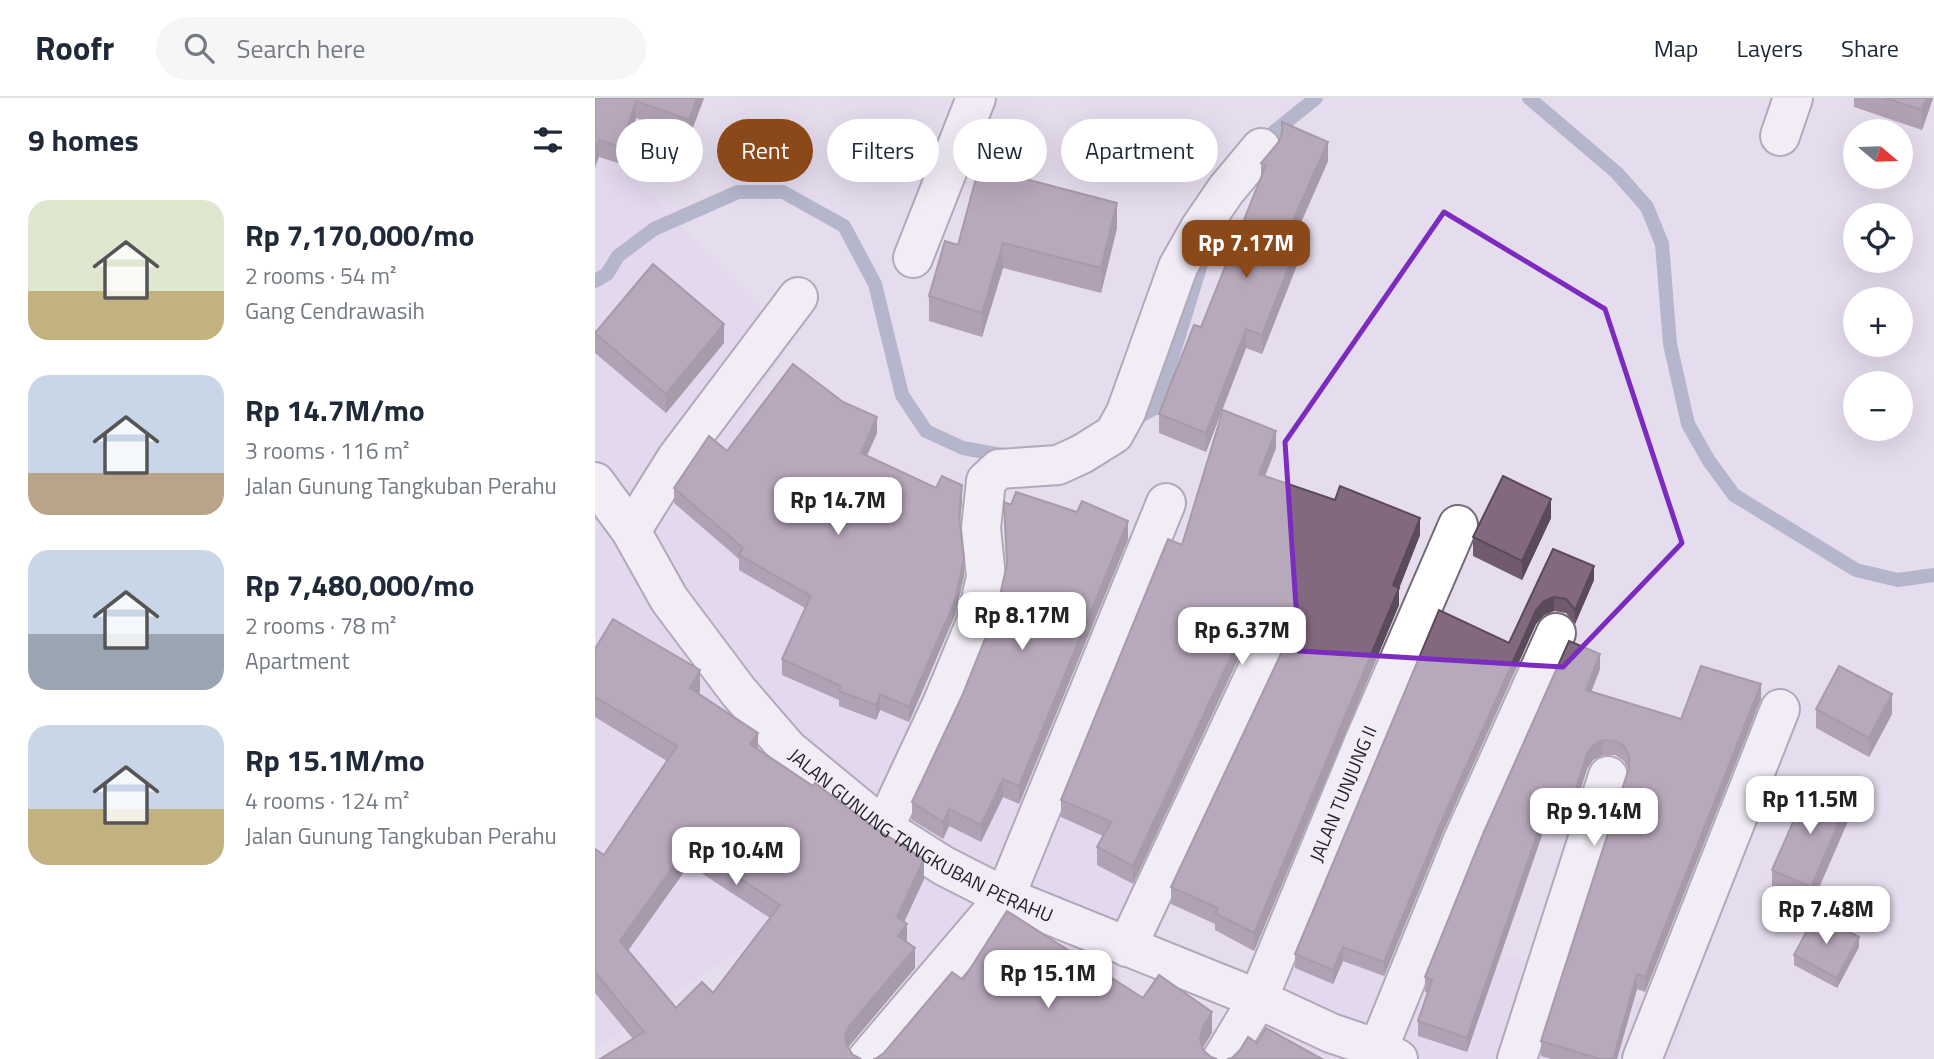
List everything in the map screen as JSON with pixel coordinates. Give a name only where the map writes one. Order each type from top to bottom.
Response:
[{"type":"street","points":[[913,258],[976,98]]},
{"type":"street","points":[[1780,136],[1793,98]]},
{"type":"street","points":[[884,828],[942,704],[976,622],[986,577],[981,528],[986,481],[999,469],[1058,465],[1082,454],[1114,433],[1126,412],[1178,267],[1226,190],[1261,148]]},
{"type":"street","points":[[631,531],[676,459],[797,297]]},
{"type":"street","name":"JALAN GUNUNG TANGKUBAN PERAHU","points":[[595,482],[631,531],[669,599],[738,691],[788,749],[884,828],[944,866],[1005,897],[1258,999],[1331,1033],[1388,1054]]},
{"type":"street","points":[[867,1059],[1005,897],[1166,503]]},
{"type":"street","name":"JALAN TUNJUNG II","points":[[1221,1059],[1258,999],[1458,525]]},
{"type":"street","points":[[1388,1054],[1463,840],[1556,632]]},
{"type":"street","points":[[1127,947],[1267,649]]},
{"type":"street","points":[[1642,1059],[1780,709]]},
{"type":"street","points":[[1517,1059],[1608,776]]},
{"type":"highlighted area","points":[[1444,212],[1605,309],[1682,543],[1563,667],[1299,651],[1285,442]]},
{"type":"shaded area","points":[[595,150],[607,150],[616,159],[616,182],[638,182],[791,341],[742,419],[873,542],[1095,707],[1284,771],[1266,820],[1391,856],[1385,915],[1686,1013],[1670,1059],[1202,1059],[1279,924],[1156,866],[1058,1059],[1048,1059],[800,907],[595,1049]]},
{"type":"building","points":[[595,98],[697,98],[689,119],[636,101],[630,119],[616,119],[616,145],[599,140],[595,151]]},
{"type":"building","points":[[1885,98],[1927,98],[1922,110]]},
{"type":"building","points":[[1282,122],[1328,142],[1286,236],[1299,241],[1262,335],[1246,329],[1206,433],[1159,414],[1194,325],[1201,327],[1266,165],[1261,163],[1278,143]]},
{"type":"building","points":[[975,182],[1036,182],[1117,203],[1101,268],[1003,243],[982,313],[929,296],[945,241],[958,245]]},
{"type":"building","points":[[653,264],[724,324],[666,394],[595,333]]},
{"type":"building","points":[[793,364],[843,402],[877,417],[861,453],[936,488],[942,476],[962,485],[959,515],[964,560],[955,600],[909,707],[880,694],[876,705],[839,691],[841,686],[782,659],[811,596],[739,555],[743,548],[674,488],[709,436],[727,451]]},
{"type":"building","points":[[1223,410],[1276,431],[1259,474],[1335,500],[1340,486],[1420,518],[1393,585],[1399,588],[1254,933],[1215,913],[1218,908],[1171,887],[1287,641],[1289,629],[1277,612],[1264,610],[1254,614],[1247,622],[1133,866],[1097,847],[1111,822],[1061,800],[1168,539],[1182,545]]},
{"type":"building","points":[[1503,476],[1551,499],[1522,561],[1473,537]]},
{"type":"building","points":[[1016,492],[1077,512],[1082,501],[1128,521],[1019,786],[1003,779],[981,825],[949,809],[943,822],[912,802],[962,696],[997,609],[1007,564],[1004,502],[1011,505]]},
{"type":"building","points":[[1553,549],[1594,566],[1575,610],[1566,599],[1554,597],[1544,601],[1536,610],[1443,818],[1384,962],[1343,947],[1333,970],[1295,954],[1439,610],[1509,643]]},
{"type":"building","points":[[613,619],[700,670],[690,688],[758,733],[750,744],[813,786],[815,783],[872,826],[924,859],[897,917],[907,924],[898,936],[915,948],[850,1025],[845,1035],[846,1045],[853,1055],[861,1059],[600,1059],[644,1032],[595,972],[595,849],[604,855],[677,746],[595,697],[595,649]],"holes":[[[689,844],[780,905],[713,993],[702,982],[676,1008],[620,941]]]},
{"type":"building","points":[[1569,641],[1600,654],[1586,690],[1681,719],[1701,666],[1761,684],[1645,977],[1637,974],[1613,1059],[1600,1059],[1541,1041],[1629,768],[1629,756],[1624,746],[1615,741],[1603,740],[1593,745],[1587,754],[1571,804],[1550,797],[1467,1038],[1418,1021],[1432,980],[1425,977],[1483,834]]},
{"type":"building","points":[[1839,666],[1892,694],[1869,738],[1816,709]]},
{"type":"building","points":[[1809,786],[1848,802],[1811,887],[1772,870]]},
{"type":"building","points":[[1007,911],[1143,998],[1159,975],[1212,1012],[1203,1027],[1200,1039],[1203,1050],[1217,1059],[875,1059],[884,1053],[952,972],[963,980]]},
{"type":"building","points":[[1816,914],[1859,937],[1837,978],[1794,955]]},
{"type":"building","points":[[1266,1028],[1322,1059],[1227,1059],[1240,1050],[1248,1037],[1257,1043]]},
{"type":"waterway","points":[[1260,143],[1316,98]]},
{"type":"waterway","points":[[1529,98],[1617,173],[1647,207],[1662,244],[1670,344],[1688,424],[1709,461],[1734,495],[1856,570],[1898,580],[1934,575]]},
{"type":"waterway","points":[[595,281],[607,274],[618,256],[654,229],[738,192],[783,192],[844,226],[875,284],[902,395],[926,431],[963,448],[1007,456]]},
{"type":"waterway","points":[[1130,421],[1157,407],[1206,248]]}]
